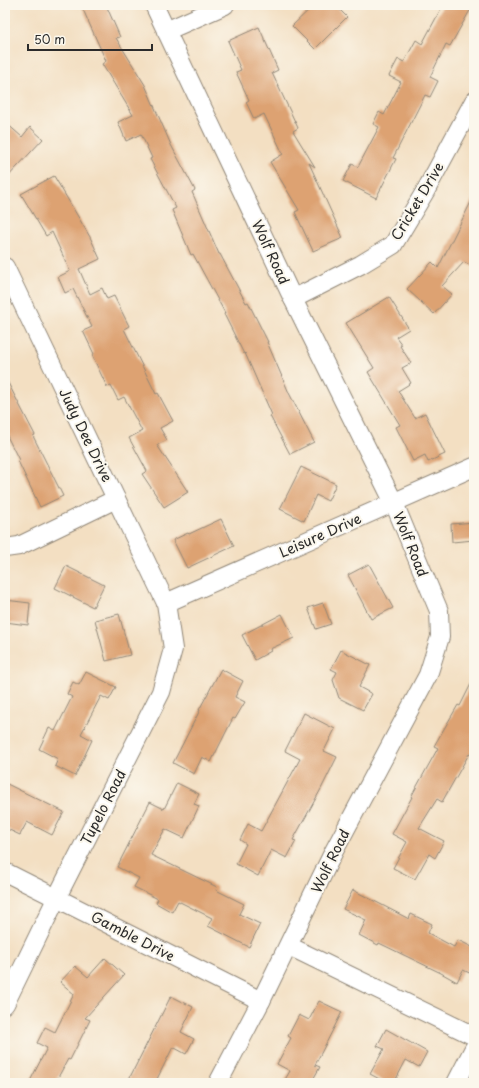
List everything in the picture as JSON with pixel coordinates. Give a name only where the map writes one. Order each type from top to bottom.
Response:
[{"type":"street","name":"Wolf Road","points":[[154,5],[293,299],[394,503],[439,611],[440,638],[428,675],[334,851],[289,946],[218,1083]]},
{"type":"street","points":[[166,31],[225,5]]},
{"type":"street","name":"Cricket Drive","points":[[293,299],[360,265],[393,245],[426,190],[474,100]]},
{"type":"street","name":"Judy Dee Drive","points":[[5,267],[166,603]]},
{"type":"street","name":"Leisure Drive","points":[[166,603],[474,467]]},
{"type":"street","points":[[5,548],[19,546],[116,499]]},
{"type":"street","name":"Tupelo Road","points":[[5,1004],[161,692],[172,649],[166,603]]},
{"type":"street","name":"Gamble Drive","points":[[5,872],[261,1000]]},
{"type":"street","points":[[289,946],[474,1036]]},
{"type":"street","points":[[456,1083],[474,1048]]},
{"type":"building","points":[[81,5],[106,5],[120,37],[116,38],[145,85],[171,145],[195,190],[192,192],[219,254],[246,303],[248,302],[268,342],[289,393],[314,442],[290,454],[270,416],[272,415],[245,353],[244,354],[224,314],[225,313],[193,254],[191,255],[172,210],[176,208],[150,159],[152,158],[141,134],[126,141],[118,122],[133,115],[102,64],[106,61]]},
{"type":"building","points":[[314,5],[335,5],[347,17],[315,49],[292,26]]},
{"type":"building","points":[[443,5],[473,5],[450,46],[446,44],[430,77],[438,81],[430,97],[425,95],[393,158],[396,159],[376,198],[343,181],[352,164],[358,167],[379,127],[373,124],[379,112],[384,115],[401,82],[389,76],[398,59],[404,62],[416,40],[422,44]]},
{"type":"building","points":[[259,27],[278,70],[272,73],[298,128],[293,131],[315,167],[309,163],[343,238],[313,251],[295,212],[299,210],[270,162],[283,154],[264,114],[254,119],[246,102],[249,100],[236,72],[241,70],[228,41]]},
{"type":"building","points":[[5,122],[22,137],[30,127],[43,139],[5,180]]},
{"type":"building","points":[[54,176],[90,237],[100,259],[79,269],[90,294],[102,288],[107,299],[114,296],[129,326],[124,329],[156,394],[158,393],[173,421],[160,428],[167,440],[157,445],[188,492],[164,507],[142,474],[147,471],[129,438],[142,431],[124,397],[118,400],[111,386],[107,387],[83,331],[92,327],[73,289],[65,293],[58,277],[70,271],[52,232],[46,236],[21,194]]},
{"type":"building","points":[[474,196],[474,267],[464,262],[442,286],[452,294],[434,314],[407,289],[432,262],[438,268]]},
{"type":"building","points":[[389,297],[409,329],[396,337],[411,363],[402,368],[411,383],[398,391],[415,418],[425,413],[445,454],[428,462],[425,455],[413,461],[396,427],[400,425],[368,372],[374,368],[346,323]]},
{"type":"building","points":[[5,377],[35,435],[33,436],[63,496],[40,507],[5,432]]},
{"type":"building","points":[[301,467],[336,484],[328,501],[316,495],[304,521],[280,509]]},
{"type":"building","points":[[221,519],[234,546],[187,568],[173,540]]},
{"type":"building","points":[[474,522],[474,540],[452,542],[451,524]]},
{"type":"building","points":[[369,564],[393,608],[371,619],[348,575]]},
{"type":"building","points":[[66,566],[104,585],[93,607],[55,588]]},
{"type":"building","points":[[5,600],[30,603],[28,625],[5,622]]},
{"type":"building","points":[[323,603],[331,624],[316,629],[308,608]]},
{"type":"building","points":[[119,614],[130,655],[106,661],[95,620]]},
{"type":"building","points":[[282,614],[294,638],[270,649],[271,651],[255,660],[242,635]]},
{"type":"building","points":[[341,650],[370,665],[359,687],[372,694],[363,710],[339,698],[333,680],[337,672],[331,669]]},
{"type":"building","points":[[221,669],[243,681],[235,697],[245,702],[235,719],[233,718],[211,762],[202,757],[194,774],[173,763]]},
{"type":"building","points":[[86,672],[116,687],[109,700],[101,696],[81,734],[92,740],[75,776],[55,766],[58,759],[39,749],[49,728],[55,731],[72,697],[67,694],[73,682],[79,685]]},
{"type":"building","points":[[474,678],[474,757],[469,754],[442,802],[437,799],[419,828],[444,841],[435,858],[429,854],[415,879],[393,868],[407,842],[392,834],[438,748],[434,746],[458,705],[460,706]]},
{"type":"building","points":[[304,713],[335,729],[324,751],[337,757],[293,840],[296,841],[287,858],[271,850],[258,876],[236,864],[246,844],[240,840],[248,824],[261,831],[300,759],[285,751]]},
{"type":"building","points":[[5,783],[64,812],[52,835],[27,822],[20,835],[5,828]]},
{"type":"building","points":[[177,783],[199,794],[194,804],[199,806],[184,838],[165,829],[151,855],[217,887],[216,890],[244,904],[239,914],[260,924],[249,947],[208,926],[212,918],[178,901],[172,912],[156,903],[158,899],[134,887],[139,878],[117,867],[150,802],[164,809]]},
{"type":"building","points":[[353,890],[409,919],[411,914],[432,924],[428,933],[454,947],[458,940],[474,948],[474,975],[463,970],[457,982],[379,943],[378,945],[359,935],[366,920],[343,909]]},
{"type":"building","points":[[105,958],[124,975],[85,1018],[90,1020],[70,1060],[68,1059],[55,1083],[29,1083],[47,1048],[37,1043],[45,1027],[55,1032],[74,994],[60,982],[75,966],[88,977]]},
{"type":"building","points":[[171,996],[193,1007],[181,1032],[194,1039],[186,1054],[173,1047],[155,1083],[127,1083]]},
{"type":"building","points":[[319,1001],[342,1012],[315,1065],[320,1067],[311,1083],[283,1083],[290,1071],[277,1064],[291,1038],[288,1036],[299,1015],[309,1020]]},
{"type":"building","points":[[386,1029],[427,1052],[419,1067],[406,1060],[394,1083],[387,1083],[370,1074],[384,1049],[377,1046]]}]
